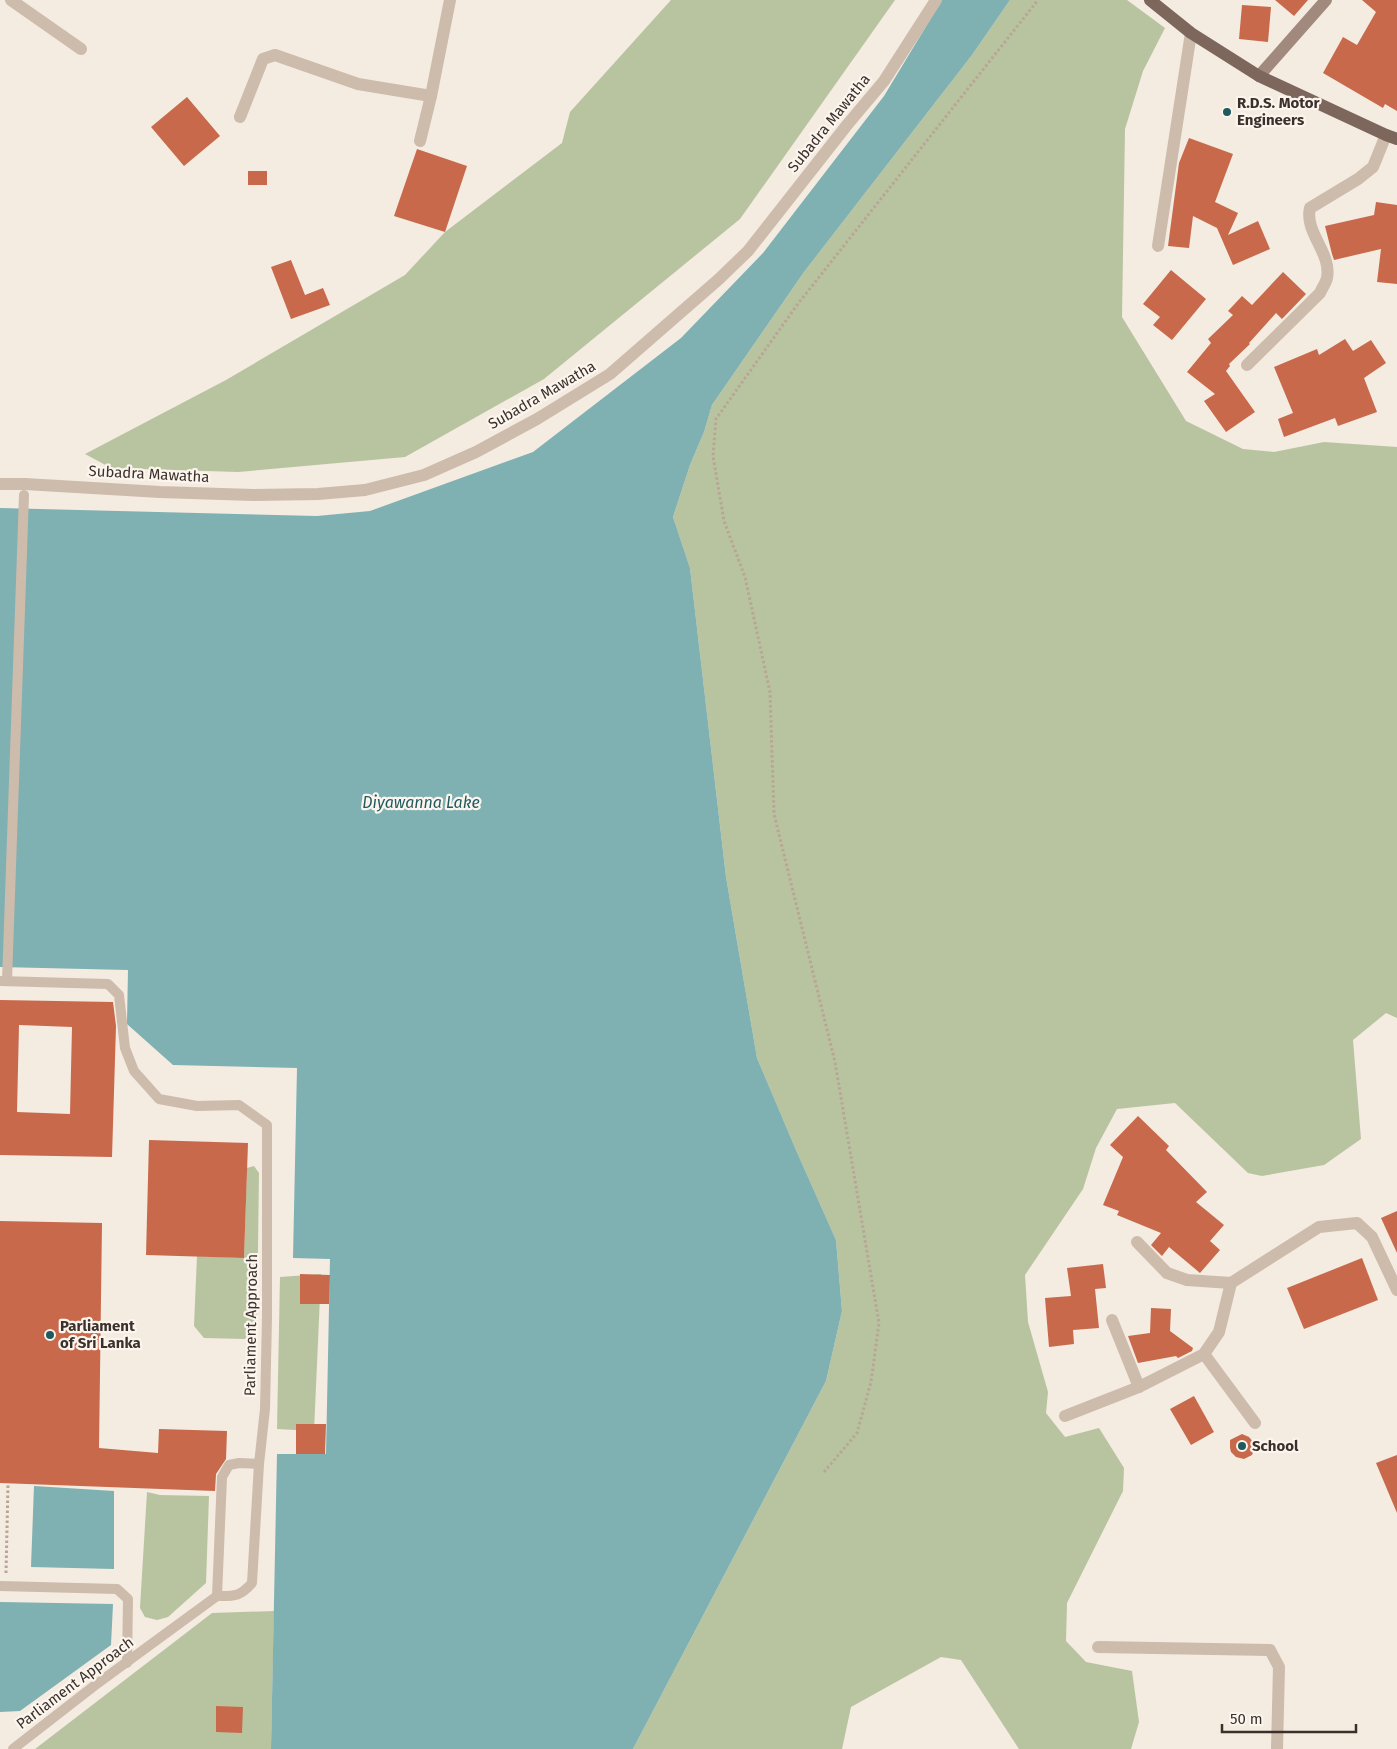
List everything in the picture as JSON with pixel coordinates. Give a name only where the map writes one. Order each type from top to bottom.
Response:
[{"type":"main road","points":[[1150,0],[1191,33],[1259,76],[1392,137]]},
{"type":"street","points":[[11,0],[81,49]]},
{"type":"street","points":[[420,141],[450,0]]},
{"type":"street","name":"Subadra Mawatha","points":[[0,484],[24,489],[253,495],[318,494],[365,490],[424,475],[476,452],[519,429],[610,374],[719,279],[748,251],[884,81],[936,0]]},
{"type":"street","points":[[1259,76],[1326,0]]},
{"type":"street","points":[[1158,246],[1191,33]]},
{"type":"street","points":[[240,117],[263,59],[275,55],[358,84],[431,96]]},
{"type":"street","points":[[1246,365],[1320,293],[1327,278],[1327,263],[1308,217],[1310,208],[1358,179],[1373,167],[1392,137]]},
{"type":"street","points":[[1137,1242],[1167,1273],[1187,1280],[1231,1283],[1319,1227],[1357,1223],[1372,1237],[1397,1290]]},
{"type":"street","points":[[1065,1416],[1139,1386],[1204,1354],[1219,1332],[1231,1283]]},
{"type":"street","points":[[1112,1320],[1139,1386]]},
{"type":"street","points":[[1204,1354],[1255,1423]]},
{"type":"street","points":[[1098,1648],[1270,1650],[1279,1667],[1277,1749]]},
{"type":"lane","points":[[3,981],[7,970],[24,489]]},
{"type":"lane","name":"Parliament Approach","points":[[3,981],[108,984],[119,995],[125,1048],[134,1071],[159,1099],[197,1106],[239,1105],[266,1125],[267,1326],[265,1409],[259,1464],[252,1583],[244,1593],[233,1596],[217,1596],[94,1686],[13,1749]]},
{"type":"lane","points":[[217,1596],[222,1477],[228,1465],[239,1463],[259,1464]]},
{"type":"lane","points":[[3,1586],[117,1589],[128,1599],[127,1663]]},
{"type":"path","points":[[824,1472],[857,1433],[871,1382],[879,1324],[835,1062],[774,814],[770,692],[745,577],[724,521],[713,456],[716,419],[797,305],[1038,0]]},
{"type":"path","points":[[3,1586],[8,1484]]},
{"type":"green space","points":[[671,0],[895,0],[740,219],[544,379],[405,457],[238,472],[111,468],[85,454],[226,380],[405,275],[445,232],[562,143],[570,112]]},
{"type":"green space","points":[[1010,0],[1127,0],[1165,28],[1143,71],[1125,129],[1122,317],[1186,421],[1243,449],[1274,452],[1324,442],[1397,447],[1397,1018],[1386,1013],[1353,1040],[1361,1139],[1324,1165],[1262,1176],[1248,1173],[1175,1103],[1117,1109],[1096,1148],[1083,1189],[1025,1275],[1028,1322],[1048,1392],[1046,1413],[1065,1437],[1099,1428],[1124,1468],[1123,1491],[1067,1603],[1066,1641],[1086,1662],[1132,1671],[1139,1722],[1131,1749],[1019,1749],[961,1660],[941,1657],[851,1707],[842,1749],[633,1749],[826,1381],[842,1311],[836,1240],[757,1058],[726,877],[690,568],[673,517],[712,405],[804,272],[972,55]]},
{"type":"green space","points":[[254,1166],[259,1173],[257,1322],[245,1339],[204,1338],[194,1326],[197,1256],[244,1258],[247,1168]]},
{"type":"green space","points":[[321,1274],[314,1431],[277,1429],[280,1277]]},
{"type":"green space","points":[[147,1492],[160,1495],[209,1496],[206,1583],[168,1617],[157,1620],[145,1617],[140,1608]]},
{"type":"green space","points":[[274,1611],[271,1749],[35,1749],[212,1613]]},
{"type":"water","name":"Diyawanna Lake","points":[[942,0],[1010,0],[972,55],[804,272],[712,405],[673,517],[690,568],[726,877],[757,1058],[836,1240],[842,1311],[826,1381],[633,1749],[271,1749],[277,1454],[326,1454],[330,1259],[293,1258],[297,1068],[173,1065],[127,1024],[128,970],[0,967],[0,508],[317,516],[370,511],[533,452],[681,338],[763,253],[884,96]]},
{"type":"water","points":[[34,1486],[114,1491],[114,1569],[31,1567]]},
{"type":"water","points":[[0,1602],[113,1604],[111,1645],[20,1711],[0,1712]]},
{"type":"building","points":[[1275,0],[1308,0],[1294,16]]},
{"type":"building","points":[[1362,0],[1397,0],[1397,111],[1385,104],[1383,108],[1323,73],[1343,37],[1357,45],[1376,12]]},
{"type":"building","points":[[1242,5],[1271,7],[1268,42],[1239,39]]},
{"type":"building","points":[[187,97],[220,136],[184,166],[151,127]]},
{"type":"building","points":[[1189,138],[1233,154],[1215,202],[1238,213],[1228,235],[1258,221],[1270,249],[1233,265],[1217,228],[1193,216],[1189,248],[1168,246],[1179,163]]},
{"type":"building","points":[[417,149],[467,166],[445,232],[394,216]]},
{"type":"building","points":[[248,171],[267,171],[267,185],[248,185]]},
{"type":"building","points":[[1376,202],[1397,205],[1397,284],[1377,282],[1381,249],[1334,260],[1332,254],[1325,226],[1374,215]]},
{"type":"building","points":[[291,260],[305,295],[323,288],[330,305],[291,319],[271,267]]},
{"type":"building","points":[[1171,270],[1206,299],[1172,340],[1153,325],[1160,317],[1143,304]]},
{"type":"building","points":[[1283,272],[1306,294],[1282,319],[1276,313],[1250,344],[1229,364],[1230,366],[1226,371],[1255,412],[1226,432],[1204,401],[1215,394],[1187,372],[1211,343],[1208,339],[1233,315],[1228,311],[1242,296],[1252,305]]},
{"type":"building","points":[[1345,339],[1353,351],[1371,340],[1386,363],[1364,378],[1377,412],[1338,426],[1335,418],[1284,437],[1278,419],[1293,413],[1274,367],[1317,349],[1319,355]]},
{"type":"building","points":[[0,1000],[113,1002],[116,1026],[112,1157],[0,1155]],"holes":[[[19,1025],[72,1027],[70,1114],[17,1112]]]},
{"type":"building","points":[[1138,1116],[1169,1146],[1166,1150],[1207,1192],[1196,1202],[1224,1225],[1210,1241],[1220,1250],[1200,1273],[1169,1247],[1162,1256],[1151,1245],[1161,1233],[1117,1215],[1119,1211],[1103,1205],[1123,1157],[1110,1145]]},
{"type":"building","points":[[149,1140],[248,1143],[244,1258],[146,1255]]},
{"type":"building","points":[[1397,1211],[1397,1253],[1381,1218]]},
{"type":"building","name":"Parliament of Sri Lanka","points":[[0,1221],[102,1223],[99,1448],[158,1453],[159,1429],[227,1431],[226,1459],[216,1474],[215,1491],[0,1483]]},
{"type":"building","points":[[1362,1258],[1378,1300],[1304,1329],[1287,1288]]},
{"type":"building","points":[[1103,1264],[1106,1288],[1095,1289],[1099,1328],[1073,1330],[1074,1344],[1049,1347],[1045,1298],[1071,1296],[1067,1268]]},
{"type":"building","points":[[300,1274],[330,1275],[329,1304],[300,1304]]},
{"type":"building","points":[[1151,1308],[1171,1309],[1170,1331],[1193,1348],[1192,1351],[1178,1358],[1176,1356],[1138,1363],[1128,1336],[1150,1333]]},
{"type":"building","points":[[1194,1396],[1214,1432],[1191,1445],[1170,1409]]},
{"type":"building","points":[[296,1424],[326,1424],[325,1454],[296,1454]]},
{"type":"building","name":"School","points":[[1242,1434],[1249,1437],[1255,1447],[1252,1455],[1244,1459],[1236,1457],[1230,1448],[1230,1440]]},
{"type":"building","points":[[1397,1455],[1397,1513],[1376,1463]]},
{"type":"building","points":[[216,1706],[243,1707],[242,1733],[216,1732]]},
{"type":"place","name":"R.D.S. Motor Engineers","points":[[1227,112]]},
{"type":"place","name":"Parliament of Sri Lanka","points":[[50,1335]]},
{"type":"place","name":"School","points":[[1242,1446]]}]
